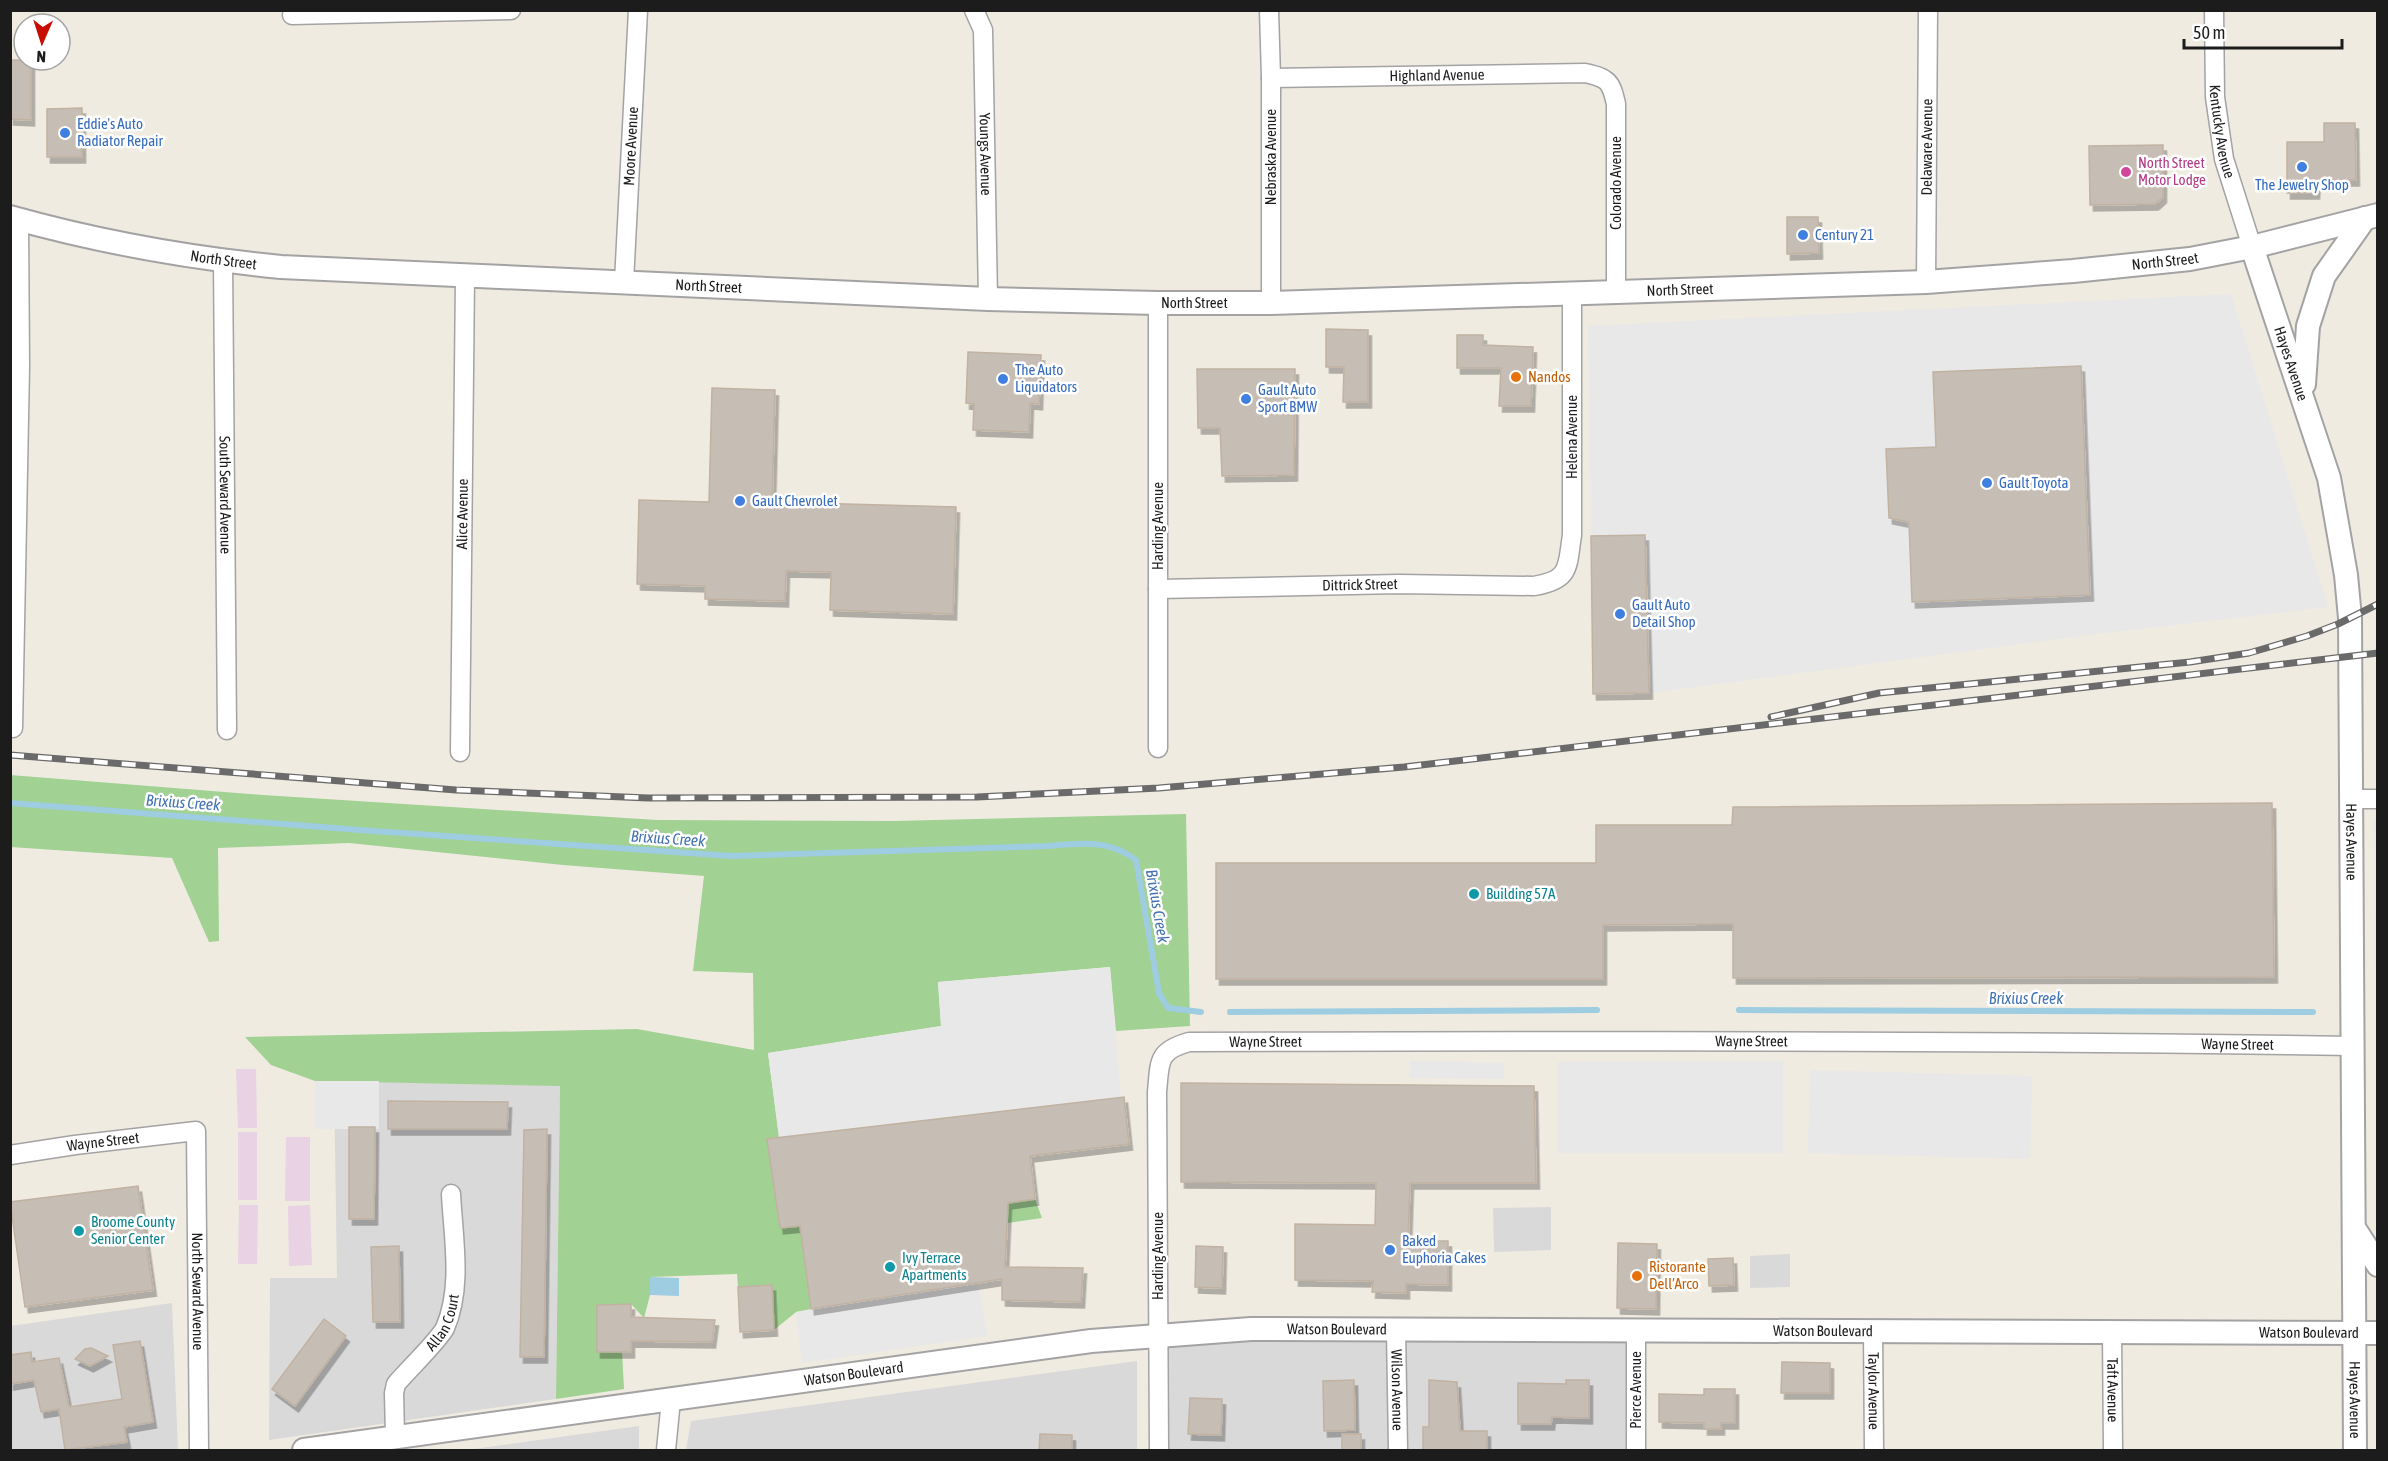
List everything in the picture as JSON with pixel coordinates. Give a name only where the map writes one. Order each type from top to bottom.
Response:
[{"type":"street","points":[[292,15],[511,10]]},
{"type":"street","name":"Moore Avenue","points":[[624,282],[638,10]]},
{"type":"street","name":"Youngs Avenue","points":[[974,10],[983,30],[988,299]]},
{"type":"street","name":"Nebraska Avenue","points":[[1269,10],[1271,303]]},
{"type":"street","name":"Delaware Avenue","points":[[1926,282],[1928,10]]},
{"type":"street","name":"Kentucky Avenue","points":[[2214,10],[2215,97],[2224,159],[2253,247]]},
{"type":"street","name":"Highland Avenue","points":[[1271,78],[1585,73],[1602,77]]},
{"type":"street","name":"Colorado Avenue","points":[[1602,77],[1612,86],[1616,104],[1616,294]]},
{"type":"street","points":[[2305,404],[2304,366],[2308,326],[2324,276],[2371,217]]},
{"type":"street","name":"North Street","points":[[15,219],[124,244],[223,261],[281,267],[988,299],[1271,303],[1616,294],[1926,282],[2190,259],[2253,247],[2371,217]]},
{"type":"street","points":[[13,728],[20,367],[15,219]]},
{"type":"street","name":"Hayes Avenue","points":[[2253,247],[2329,478],[2346,576],[2350,618],[2355,1450]]},
{"type":"street","name":"South Seward Avenue","points":[[223,261],[227,730]]},
{"type":"street","name":"Alice Avenue","points":[[460,752],[465,276]]},
{"type":"street","name":"Helena Avenue","points":[[1561,577],[1567,568],[1572,535],[1572,295]]},
{"type":"street","name":"Harding Avenue","points":[[1158,303],[1158,748]]},
{"type":"street","name":"Dittrick Street","points":[[1158,589],[1399,584],[1534,586],[1552,583],[1561,577]]},
{"type":"street","points":[[2351,799],[2378,799]]},
{"type":"street","name":"Wayne Street","points":[[1160,1062],[1171,1047],[1190,1042],[2137,1042],[2352,1046]]},
{"type":"street","name":"Harding Avenue","points":[[1159,1450],[1157,1092],[1160,1062]]},
{"type":"street","name":"Wayne Street","points":[[10,1155],[75,1144],[196,1131]]},
{"type":"street","name":"North Seward Avenue","points":[[196,1131],[199,1450]]},
{"type":"street","name":"Allan Court","points":[[395,1437],[394,1393],[396,1384],[444,1330],[453,1301],[455,1279],[451,1194]]},
{"type":"street","points":[[2355,1230],[2378,1265]]},
{"type":"street","name":"Watson Boulevard","points":[[304,1450],[1091,1341],[1158,1334],[1251,1329],[2378,1333]]},
{"type":"street","name":"Wilson Avenue","points":[[1396,1330],[1398,1450]]},
{"type":"street","name":"Pierce Avenue","points":[[1636,1330],[1636,1450]]},
{"type":"street","name":"Taylor Avenue","points":[[1873,1331],[1874,1450]]},
{"type":"street","name":"Taft Avenue","points":[[2112,1332],[2113,1450]]},
{"type":"street","points":[[666,1450],[671,1400]]},
{"type":"shaded area","points":[[2231,294],[2328,607],[2096,634],[1649,693],[1645,535],[1591,536],[1588,326]]},
{"type":"shaded area","points":[[2374,819],[2378,819],[2377,1108]]},
{"type":"shaded area","points":[[1110,967],[1121,1098],[779,1137],[768,1053],[941,1026],[938,982]]},
{"type":"shaded area","points":[[1410,1061],[1504,1063],[1504,1079],[1410,1078]]},
{"type":"shaded area","points":[[1783,1061],[1783,1153],[1558,1153],[1558,1062]]},
{"type":"shaded area","points":[[236,1069],[256,1069],[257,1128],[238,1128]]},
{"type":"shaded area","points":[[1810,1070],[2032,1076],[2030,1159],[1808,1153]]},
{"type":"shaded area","points":[[315,1081],[379,1081],[379,1129],[315,1129]]},
{"type":"shaded area","points":[[334,1082],[560,1085],[556,1399],[269,1440],[270,1278],[337,1278]]},
{"type":"shaded area","points":[[238,1132],[257,1132],[257,1200],[238,1200]]},
{"type":"shaded area","points":[[286,1137],[310,1137],[310,1201],[285,1201]]},
{"type":"shaded area","points":[[239,1205],[258,1205],[257,1264],[238,1264]]},
{"type":"shaded area","points":[[310,1205],[312,1265],[289,1266],[288,1206]]},
{"type":"shaded area","points":[[1551,1207],[1551,1250],[1494,1252],[1493,1208]]},
{"type":"shaded area","points":[[1790,1254],[1790,1287],[1750,1288],[1750,1256]]},
{"type":"shaded area","points":[[977,1283],[988,1336],[802,1363],[796,1312]]},
{"type":"shaded area","points":[[172,1303],[178,1450],[11,1450],[10,1326]]},
{"type":"shaded area","points":[[1636,1330],[1636,1450],[1158,1450],[1158,1334]]},
{"type":"shaded area","points":[[1137,1361],[1137,1450],[686,1450],[691,1421]]},
{"type":"shaded area","points":[[639,1426],[639,1450],[466,1450]]},
{"type":"green space","points":[[10,775],[263,795],[657,820],[894,821],[1186,814],[1190,1026],[1116,1031],[1110,967],[938,982],[941,1026],[768,1053],[779,1137],[767,1139],[780,1228],[1035,1199],[1042,1218],[804,1252],[811,1309],[796,1312],[774,1330],[772,1285],[738,1287],[737,1274],[650,1277],[650,1295],[644,1318],[631,1304],[597,1305],[622,1351],[624,1389],[556,1399],[560,1086],[315,1081],[271,1065],[245,1037],[637,1029],[754,1050],[753,973],[693,971],[704,876],[563,865],[349,843],[218,848],[219,941],[209,942],[172,858],[11,847]]},
{"type":"water","points":[[650,1277],[679,1278],[679,1296],[650,1295]]},
{"type":"building","points":[[10,60],[12,60],[12,72],[31,72],[31,120],[10,119]]},
{"type":"building","name":"Eddie's Auto Radiator Repair","points":[[82,108],[82,157],[47,157],[47,109]]},
{"type":"building","points":[[2324,123],[2355,123],[2356,180],[2317,180],[2316,193],[2287,193],[2287,142],[2324,142]]},
{"type":"building","name":"North Street Motor Lodge","points":[[2163,145],[2163,197],[2155,204],[2090,205],[2089,146]]},
{"type":"building","name":"Century 21","points":[[1787,217],[1818,217],[1819,253],[1787,254]]},
{"type":"building","points":[[1326,329],[1368,330],[1368,402],[1343,402],[1344,367],[1326,367]]},
{"type":"building","points":[[1457,335],[1483,335],[1483,345],[1533,347],[1531,406],[1499,406],[1501,368],[1457,368]]},
{"type":"building","name":"The Auto Liquidators","points":[[968,352],[1041,355],[1039,404],[1030,403],[1029,432],[973,430],[974,404],[966,403]]},
{"type":"building","name":"Gault Toyota","points":[[2081,366],[2090,595],[1912,602],[1909,522],[1889,518],[1886,449],[1936,447],[1933,372]]},
{"type":"building","name":"Gault Auto Sport BMW","points":[[1197,369],[1295,369],[1294,475],[1222,476],[1220,428],[1198,428]]},
{"type":"building","name":"Gault Chevrolet","points":[[712,388],[775,390],[772,502],[956,507],[953,614],[830,610],[831,572],[786,571],[785,601],[705,599],[705,586],[637,584],[639,500],[709,502]]},
{"type":"building","name":"Gault Auto Detail Shop","points":[[1645,535],[1649,693],[1593,694],[1591,536]]},
{"type":"building","points":[[2272,803],[2274,977],[1733,978],[1733,924],[1603,925],[1603,979],[1216,979],[1216,863],[1596,863],[1596,825],[1732,825],[1733,807]]},
{"type":"building","points":[[1181,1083],[1534,1086],[1536,1183],[1410,1183],[1408,1241],[1448,1241],[1448,1285],[1406,1284],[1406,1293],[1372,1292],[1373,1281],[1295,1280],[1295,1224],[1375,1225],[1376,1183],[1181,1182]]},
{"type":"building","points":[[1124,1097],[1129,1144],[1030,1156],[1035,1199],[1008,1203],[1005,1267],[1083,1268],[1081,1302],[1002,1300],[1002,1279],[811,1309],[800,1226],[780,1228],[767,1139]]},
{"type":"building","points":[[388,1101],[508,1102],[507,1129],[388,1129]]},
{"type":"building","points":[[349,1127],[375,1127],[374,1219],[349,1219]]},
{"type":"building","points":[[547,1129],[544,1357],[520,1357],[524,1130]]},
{"type":"building","name":"Broome County Senior Center","points":[[138,1186],[153,1290],[25,1307],[10,1202]]},
{"type":"building","name":"Ristorante Dell’Arco","points":[[1618,1243],[1657,1244],[1656,1309],[1617,1308]]},
{"type":"building","points":[[399,1246],[400,1322],[373,1322],[371,1247]]},
{"type":"building","points":[[1196,1246],[1223,1247],[1222,1288],[1195,1287]]},
{"type":"building","points":[[1733,1258],[1734,1285],[1709,1286],[1708,1259]]},
{"type":"building","points":[[772,1285],[774,1330],[740,1332],[738,1287]]},
{"type":"building","points":[[631,1304],[631,1317],[715,1320],[712,1342],[631,1341],[631,1352],[597,1352],[597,1305]]},
{"type":"building","points":[[324,1319],[346,1336],[295,1406],[272,1389]]},
{"type":"building","points":[[140,1341],[153,1422],[124,1427],[127,1442],[65,1450],[59,1409],[41,1412],[34,1380],[10,1384],[10,1355],[31,1352],[32,1362],[59,1358],[69,1407],[122,1399],[113,1345]]},
{"type":"building","points":[[91,1348],[108,1356],[90,1366],[75,1359],[85,1349]]},
{"type":"building","points":[[1782,1362],[1830,1363],[1830,1393],[1781,1393]]},
{"type":"building","points":[[1354,1380],[1355,1430],[1324,1431],[1323,1381]]},
{"type":"building","points":[[1429,1380],[1457,1382],[1460,1431],[1487,1431],[1487,1450],[1423,1450],[1423,1427],[1429,1427]]},
{"type":"building","points":[[1566,1380],[1589,1380],[1589,1418],[1552,1417],[1551,1424],[1518,1424],[1518,1383],[1566,1384]]},
{"type":"building","points":[[1704,1389],[1735,1389],[1735,1423],[1721,1423],[1721,1429],[1704,1429],[1704,1423],[1659,1422],[1659,1394],[1704,1395]]},
{"type":"building","points":[[1190,1398],[1222,1399],[1221,1435],[1188,1434]]},
{"type":"building","points":[[1040,1434],[1072,1435],[1072,1450],[1039,1450]]},
{"type":"building","points":[[1342,1434],[1361,1434],[1361,1450],[1342,1450]]},
{"type":"waterway","name":"Brixius Creek","points":[[10,803],[732,856],[1094,844],[1126,853],[1136,860],[1159,993],[1168,1008],[1201,1012]]},
{"type":"waterway","name":"Brixius Creek","points":[[1230,1012],[1597,1010]]},
{"type":"waterway","name":"Brixius Creek","points":[[1739,1010],[2313,1012]]},
{"type":"railway","points":[[1771,717],[1879,693],[2190,662],[2249,653],[2307,636],[2378,604]]},
{"type":"railway","points":[[10,755],[456,790],[648,798],[977,797],[1159,788],[1404,767],[2378,653]]},
{"type":"place","name":"Eddie's Auto Radiator Repair","points":[[65,133]]},
{"type":"place","name":"The Jewelry Shop","points":[[2302,167]]},
{"type":"place","name":"North Street Motor Lodge","points":[[2126,172]]},
{"type":"place","name":"Century 21","points":[[1803,235]]},
{"type":"place","name":"Nandos","points":[[1516,377]]},
{"type":"place","name":"The Auto Liquidators","points":[[1003,379]]},
{"type":"place","name":"Gault Auto Sport BMW","points":[[1246,399]]},
{"type":"place","name":"Gault Toyota","points":[[1987,483]]},
{"type":"place","name":"Gault Chevrolet","points":[[740,501]]},
{"type":"place","name":"Gault Auto Detail Shop","points":[[1620,614]]},
{"type":"place","name":"Building 57A","points":[[1474,894]]},
{"type":"place","name":"Broome County Senior Center","points":[[79,1231]]},
{"type":"place","name":"Baked Euphoria Cakes","points":[[1390,1250]]},
{"type":"place","name":"Ivy Terrace Apartments","points":[[890,1267]]},
{"type":"place","name":"Ristorante Dell’Arco","points":[[1637,1276]]}]
